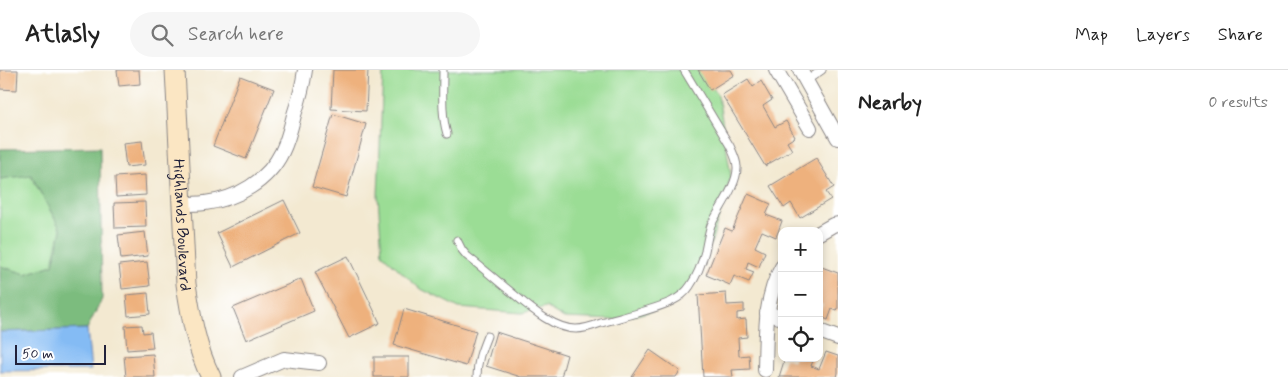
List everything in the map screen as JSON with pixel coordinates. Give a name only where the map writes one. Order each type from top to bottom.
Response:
[{"type":"street","name":"Highlands Boulevard","points":[[175,70],[186,284],[190,316],[195,335],[211,377]]},
{"type":"street","points":[[182,204],[204,203],[235,195],[263,177],[282,152],[304,82],[305,70]]},
{"type":"street","points":[[776,70],[810,128]]},
{"type":"street","points":[[803,76],[838,138]]},
{"type":"street","points":[[823,231],[838,224]]},
{"type":"street","points":[[765,370],[767,313],[773,284],[779,272]]},
{"type":"street","points":[[767,313],[779,317]]},
{"type":"street","points":[[823,333],[838,338]]},
{"type":"street","points":[[242,377],[284,358],[319,363]]},
{"type":"lane","points":[[444,70],[444,125],[446,134]]},
{"type":"lane","points":[[458,240],[467,256],[527,305],[549,321],[568,328],[583,329],[645,310],[678,298],[686,292],[698,273],[705,253],[709,230],[730,191],[737,166],[730,146],[684,70]]},
{"type":"lane","points":[[803,76],[822,70]]},
{"type":"lane","points":[[477,377],[477,364],[487,336]]},
{"type":"green space","points":[[383,70],[698,70],[718,95],[731,176],[711,243],[694,281],[664,308],[616,320],[564,318],[546,307],[522,313],[459,308],[419,288],[382,254],[378,196]]},
{"type":"green space","points":[[100,147],[102,299],[87,329],[0,332],[0,266],[26,274],[53,265],[61,230],[31,175],[0,179],[0,149]]},
{"type":"green space","points":[[30,174],[61,230],[53,265],[26,274],[0,266],[0,179]]},
{"type":"water","points":[[87,329],[91,370],[0,371],[0,332]]},
{"type":"building","points":[[0,70],[18,70],[17,90],[0,89]]},
{"type":"building","points":[[117,70],[139,70],[140,84],[119,86]]},
{"type":"building","points":[[333,70],[368,70],[366,111],[331,109]]},
{"type":"building","points":[[698,70],[731,70],[734,75],[710,90]]},
{"type":"building","points":[[240,76],[274,89],[246,159],[213,146]]},
{"type":"building","points":[[748,79],[753,87],[761,81],[772,100],[763,106],[775,127],[786,121],[795,137],[787,142],[792,150],[765,166],[722,95]]},
{"type":"building","points":[[333,114],[366,124],[346,197],[312,187]]},
{"type":"building","points":[[142,141],[145,165],[126,167],[123,143]]},
{"type":"building","points":[[816,158],[834,187],[826,192],[831,199],[800,218],[791,203],[784,208],[770,186]]},
{"type":"building","points":[[145,175],[146,195],[116,197],[115,177]]},
{"type":"building","points":[[748,194],[771,204],[766,215],[782,221],[778,227],[776,237],[762,231],[755,247],[765,252],[759,267],[748,262],[746,269],[754,272],[749,282],[734,276],[730,285],[706,275],[725,228],[732,231]]},
{"type":"building","points":[[284,200],[300,233],[233,267],[217,233]]},
{"type":"building","points":[[145,202],[146,227],[115,228],[114,203]]},
{"type":"building","points":[[145,232],[148,256],[121,259],[118,235]]},
{"type":"building","points":[[348,256],[380,323],[349,338],[315,272]]},
{"type":"building","points":[[147,262],[150,286],[122,289],[119,265]]},
{"type":"building","points":[[823,267],[838,273],[838,308],[837,311],[832,309],[828,320],[823,318]]},
{"type":"building","points":[[301,279],[314,311],[246,340],[233,308]]},
{"type":"building","points":[[148,293],[150,314],[128,316],[126,295]]},
{"type":"building","points":[[726,293],[727,305],[744,304],[744,312],[737,313],[737,320],[746,319],[747,337],[738,338],[739,356],[749,355],[750,369],[732,370],[733,377],[703,377],[698,295]]},
{"type":"building","points":[[404,309],[476,331],[466,366],[394,345]]},
{"type":"building","points":[[142,325],[143,333],[151,332],[153,348],[127,350],[125,326]]},
{"type":"building","points":[[496,332],[567,355],[561,377],[521,377],[486,366]]},
{"type":"building","points":[[650,350],[680,371],[676,377],[632,377]]},
{"type":"building","points":[[826,352],[838,356],[837,377],[779,377],[784,362],[812,362],[811,366],[819,369]]},
{"type":"building","points":[[153,354],[155,377],[126,377],[124,356]]},
{"type":"building","points":[[374,357],[409,357],[409,377],[374,377]]}]
